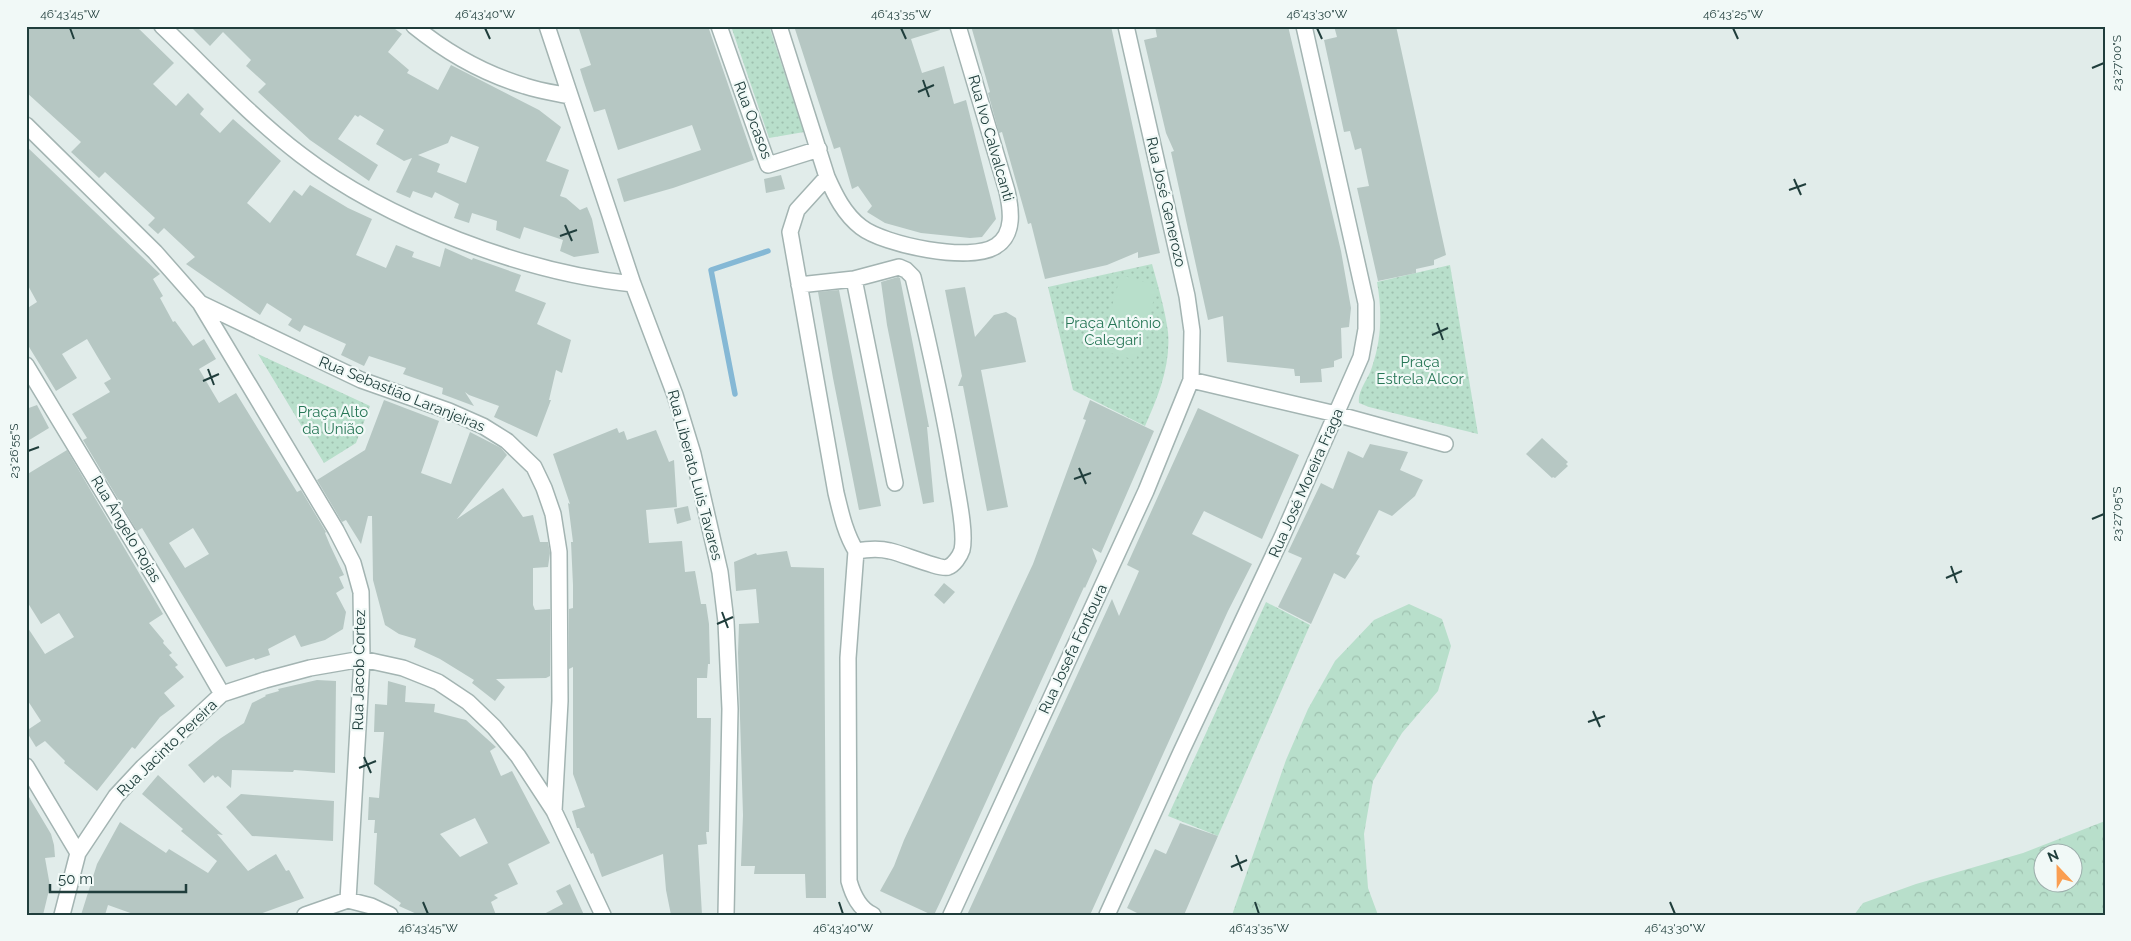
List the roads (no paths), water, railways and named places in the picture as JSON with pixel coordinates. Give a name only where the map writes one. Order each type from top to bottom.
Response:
[{"type":"street","points":[[162,26],[270,130],[301,155],[379,206],[438,232],[495,252],[600,280],[633,284]]},
{"type":"street","points":[[414,26],[433,41],[495,74],[525,86],[570,96]]},
{"type":"street","name":"Rua Liberato Luis Tavares","points":[[547,26],[633,284],[675,395],[693,454],[720,572],[726,622],[730,709],[726,915]]},
{"type":"street","name":"Rua Ocasos","points":[[719,26],[768,165],[819,149]]},
{"type":"street","name":"Rua Ivo Calvalcanti","points":[[779,26],[827,177],[847,213],[861,227],[876,235],[916,248],[944,252],[975,253],[997,246],[1005,236],[1010,225],[1012,212],[1000,165],[958,26]]},
{"type":"street","name":"Rua José Generozo","points":[[1126,26],[1187,296],[1192,331],[1191,380]]},
{"type":"street","name":"Rua José Moreira Fraga","points":[[1107,915],[1282,537],[1361,356],[1366,329],[1366,303],[1304,26]]},
{"type":"street","name":"Rua Sebastião Laranjeiras","points":[[26,126],[155,252],[200,303],[361,380],[449,411],[483,426],[507,442],[534,467],[553,514],[559,552],[560,701],[554,811]]},
{"type":"street","points":[[827,177],[797,210],[790,232],[836,493],[842,519],[850,542],[856,551],[848,658],[849,881],[852,892],[868,913]]},
{"type":"street","points":[[799,285],[854,279],[899,267],[906,270],[913,277],[938,380],[959,502],[962,551],[955,563],[947,568],[940,568],[914,557],[889,550],[873,548],[856,551]]},
{"type":"street","points":[[854,279],[896,483]]},
{"type":"street","name":"Rua Jacob Cortez","points":[[200,303],[307,480],[353,563],[361,592],[362,660],[348,900]]},
{"type":"street","name":"Rua Ângelo Rojas","points":[[26,366],[158,583],[222,694]]},
{"type":"street","points":[[1191,380],[1336,414],[1445,444]]},
{"type":"street","name":"Rua Josefa Fontoura","points":[[950,915],[1146,491],[1191,380]]},
{"type":"street","name":"Rua Jacinto Pereira","points":[[62,915],[78,853],[116,796],[136,774],[222,694],[274,677],[310,668],[362,660],[403,668],[438,682],[468,702],[494,727],[518,756],[554,811],[603,915]]},
{"type":"street","points":[[26,766],[78,853]]},
{"type":"street","points":[[305,915],[348,900],[371,906],[390,915]]},
{"type":"waterway","points":[[735,394],[711,270],[768,251]]},
{"type":"park label","name":"Praça Antônio Calegari","points":[[1113,332]]},
{"type":"park label","name":"Praça Estrela Alcor","points":[[1420,370]]},
{"type":"park label","name":"Praça Alto da União","points":[[333,420]]}]
